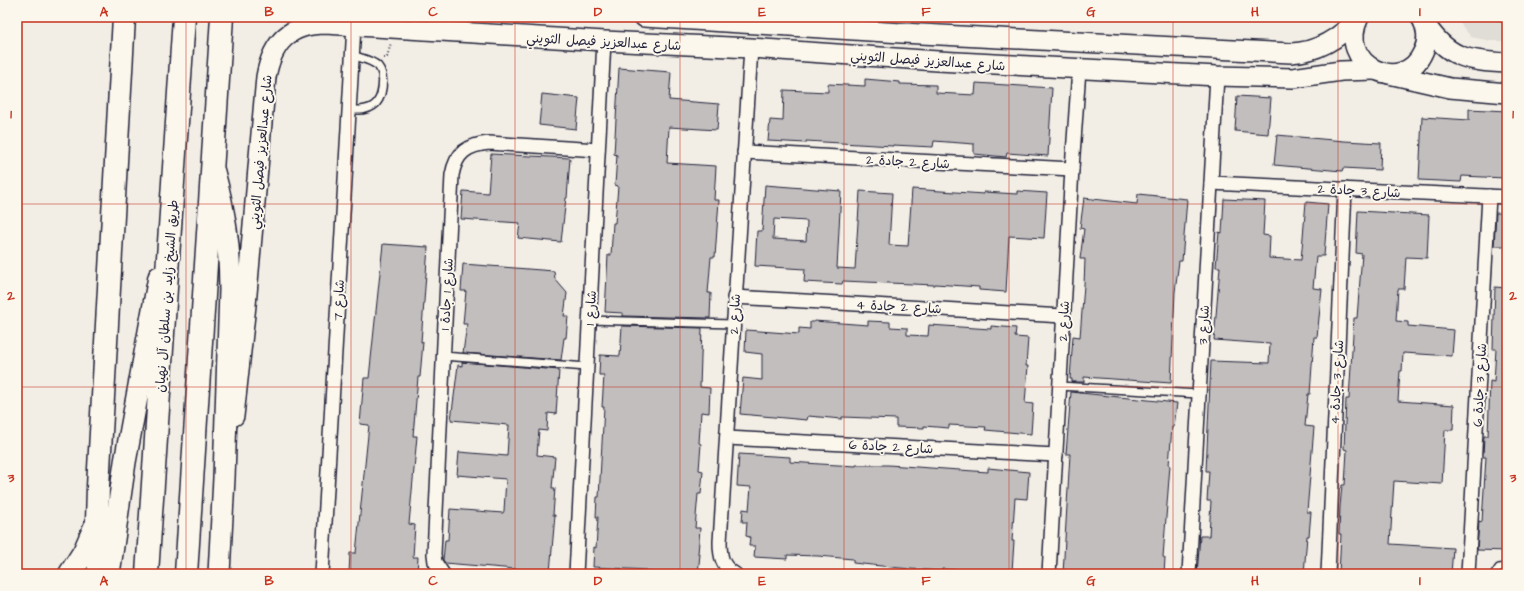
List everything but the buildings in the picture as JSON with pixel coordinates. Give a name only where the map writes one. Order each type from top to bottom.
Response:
[{"type":"highway","points":[[99,574],[97,522],[124,17]]},
{"type":"highway","name":"طريق الشيخ زايد بن سلطان آل نهيان","points":[[147,574],[184,17]]},
{"type":"highway","points":[[186,574],[222,17]]},
{"type":"highway","points":[[70,574],[84,552],[97,522]]},
{"type":"main road","points":[[213,168],[227,229],[230,258],[224,478],[219,574]]},
{"type":"main road","points":[[109,574],[125,462],[171,210]]},
{"type":"street","name":"شارع عبدالعزيز فيصل الثويني","points":[[644,17],[902,33],[1302,53],[1321,47],[1330,42],[1346,30],[1359,17]]},
{"type":"street","points":[[1359,17],[1353,36],[1356,50],[1363,62],[1381,72],[1395,73],[1408,69],[1422,55],[1427,35],[1422,19]]},
{"type":"street","points":[[1422,19],[1439,41],[1460,57],[1482,62],[1507,64]]},
{"type":"street","name":"شارع عبدالعزيز فيصل الثويني","points":[[224,478],[238,387],[267,68],[275,48],[284,38],[306,21],[354,26],[411,25],[604,42],[751,48],[900,59],[1217,76],[1293,78],[1341,71],[1381,72],[1450,88],[1507,93]]},
{"type":"street","name":"شارع 7","points":[[322,574],[354,26]]},
{"type":"street","points":[[900,59],[905,55],[909,43],[902,33]]},
{"type":"street","points":[[938,61],[933,58],[929,47],[930,41],[940,35]]},
{"type":"street","name":"شارع 1","points":[[576,574],[604,42]]},
{"type":"street","name":"شارع 2","points":[[735,574],[725,566],[720,554],[720,542],[734,297],[751,48]]},
{"type":"street","name":"شارع 2","points":[[1049,574],[1063,316],[1079,69]]},
{"type":"street","name":"شارع 3","points":[[1189,574],[1217,76]]},
{"type":"street","name":"شارع 1 جادة 1","points":[[443,574],[435,562],[434,554],[453,167],[459,156],[468,148],[489,143],[598,150]]},
{"type":"street","name":"شارع 2 جادة 2","points":[[744,152],[1072,169]]},
{"type":"street","name":"شارع 3 جادة 2","points":[[1211,183],[1507,197]]},
{"type":"street","name":"شارع 3 جادة 4","points":[[1328,574],[1345,189]]},
{"type":"street","name":"شارع 3 جادة 6","points":[[1468,574],[1489,196]]},
{"type":"street","name":"شارع 2 جادة 4","points":[[734,297],[1063,316]]},
{"type":"street","name":"شارع 2 جادة 6","points":[[727,438],[1056,455]]},
{"type":"lane","points":[[1502,17],[1507,20]]},
{"type":"lane","points":[[349,110],[369,109],[376,104],[379,99],[382,84],[382,74],[378,66],[372,62],[352,55]]},
{"type":"lane","points":[[589,320],[733,324]]},
{"type":"lane","points":[[443,356],[587,367]]},
{"type":"lane","points":[[1059,386],[1199,394]]},
{"type":"lane","points":[[1495,574],[1499,568],[1507,567]]},
{"type":"path","points":[[372,62],[387,57],[390,43],[404,44],[411,25]]},
{"type":"shaded area","points":[[1455,17],[1507,17],[1507,41],[1491,41],[1471,37]]}]
